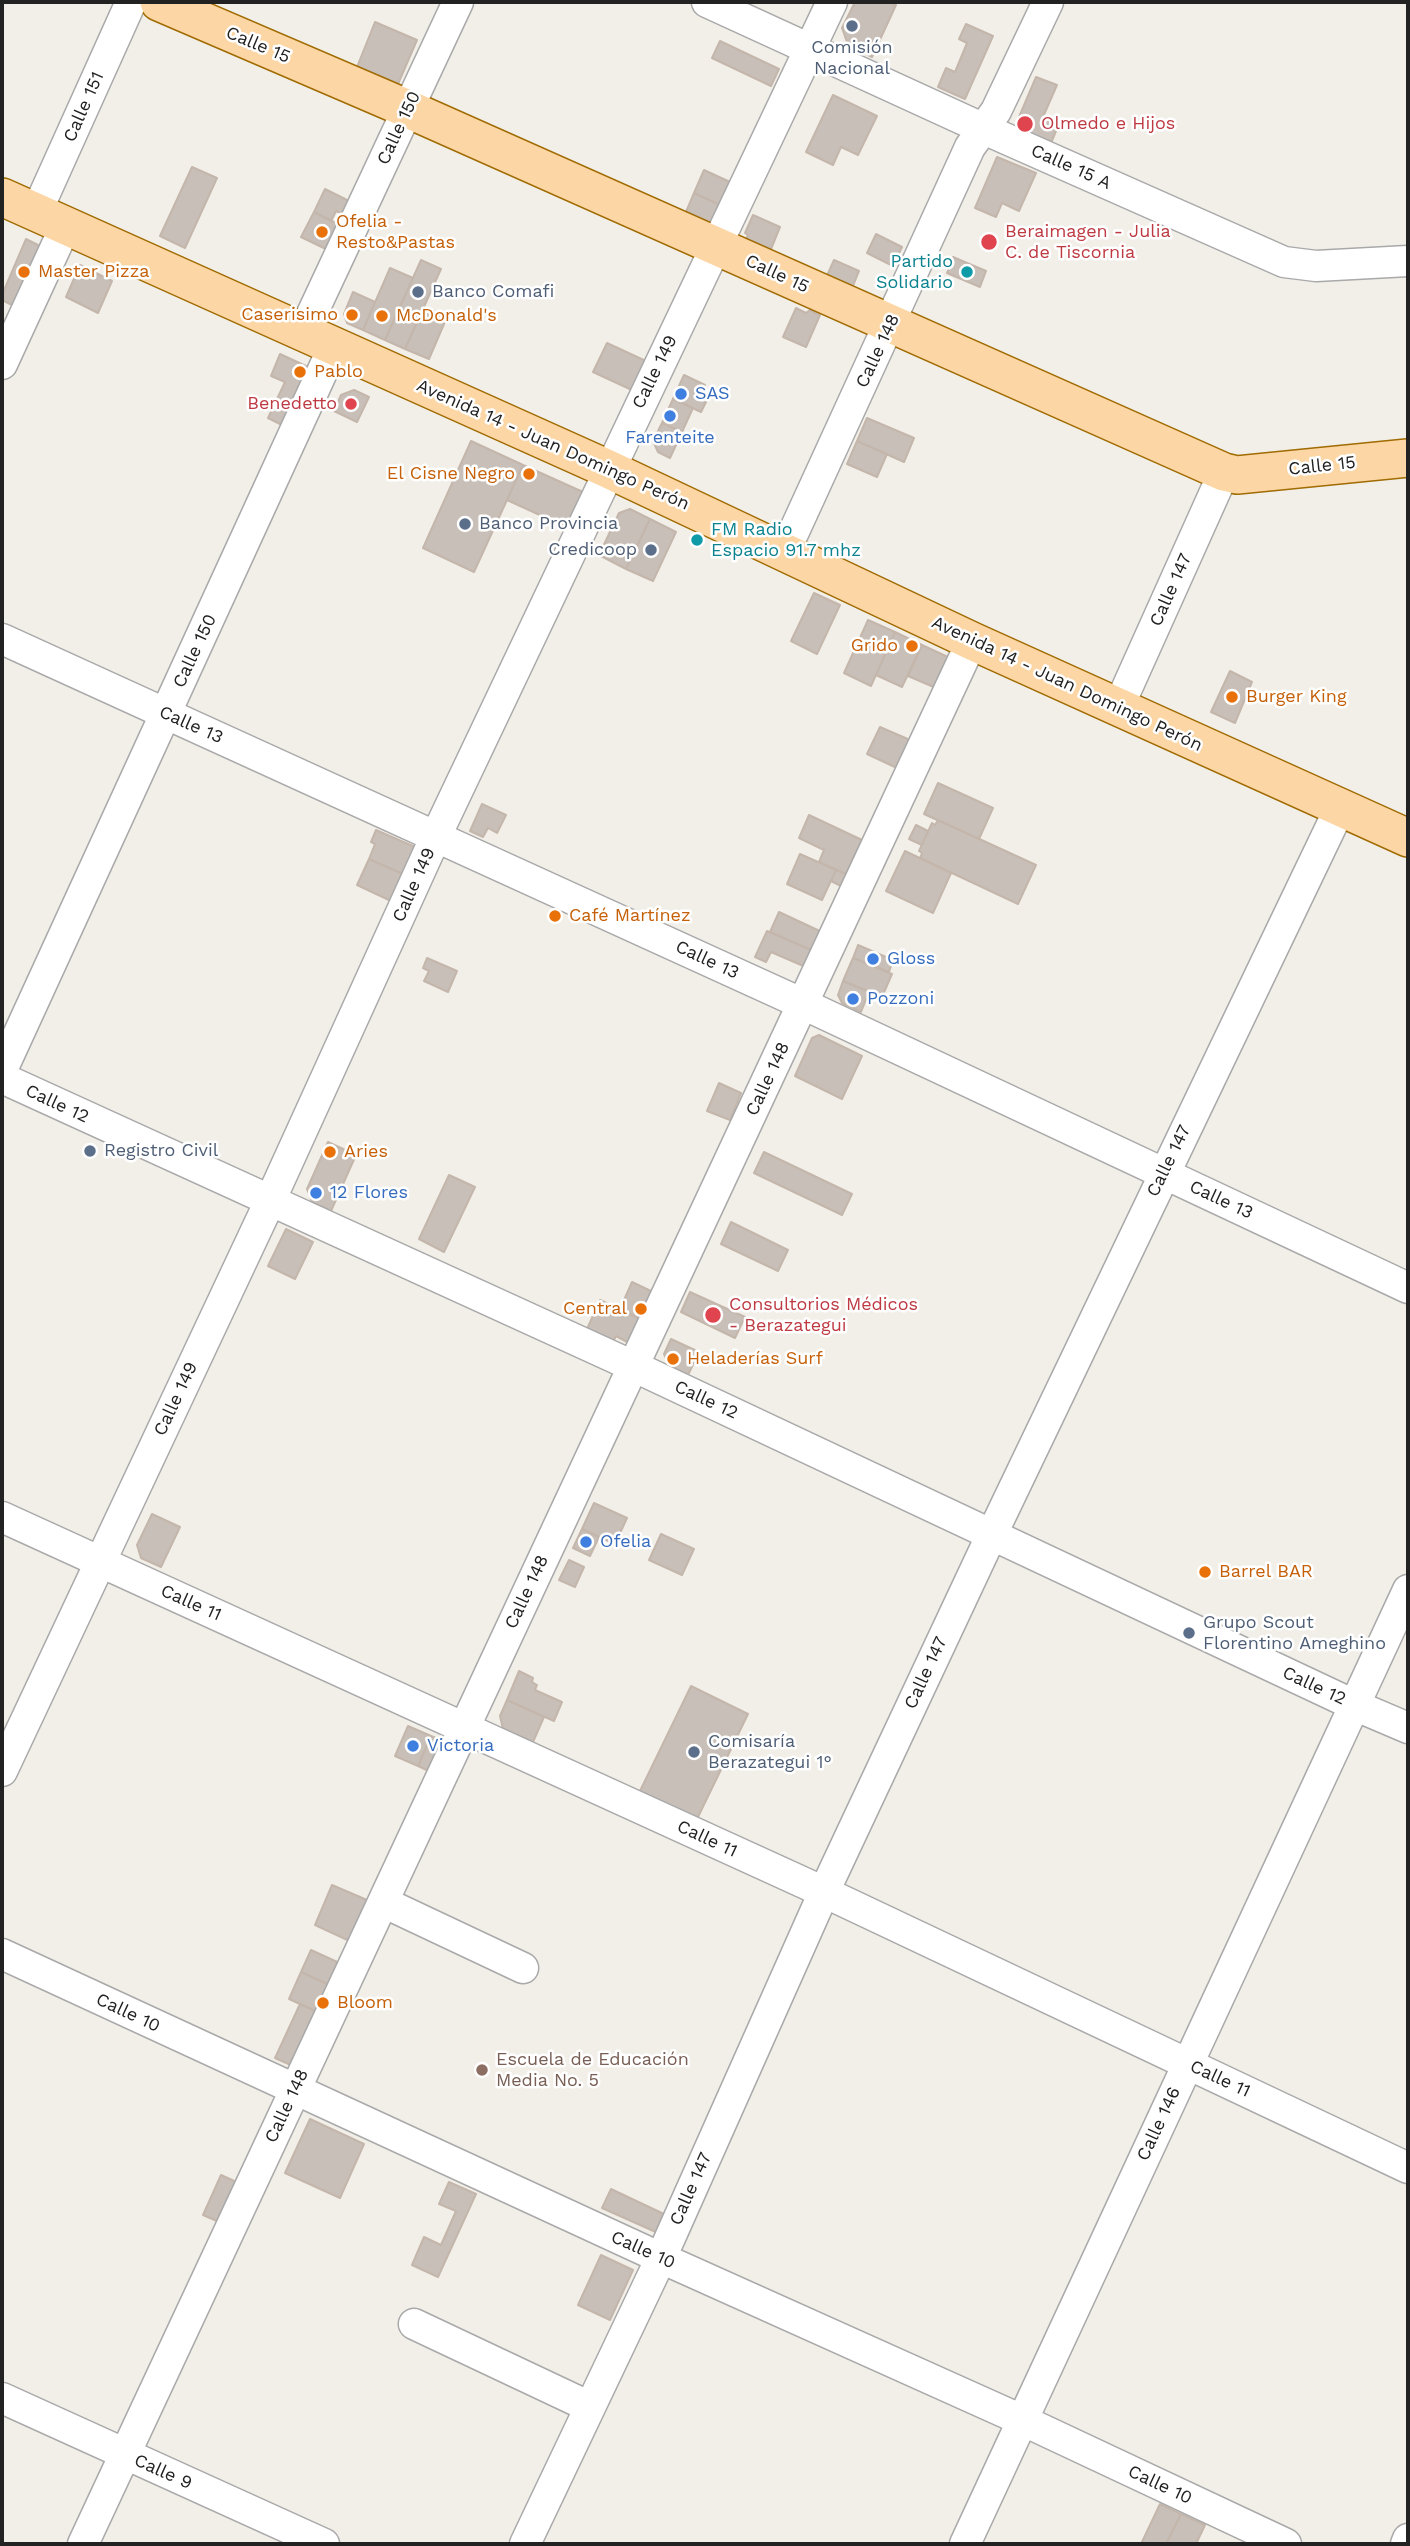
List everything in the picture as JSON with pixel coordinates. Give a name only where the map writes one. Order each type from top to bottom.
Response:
[{"type":"main road","name":"Calle 15","points":[[159,2],[408,109],[1224,472],[1237,475],[1408,458]]},
{"type":"main road","name":"Avenida 14 - Juan Domingo Perón","points":[[2,197],[608,469],[972,641],[1408,838]]},
{"type":"street","name":"Calle 151","points":[[2,364],[50,220],[131,2]]},
{"type":"street","name":"Calle 150","points":[[2,1070],[166,715],[319,338],[408,109],[458,2]]},
{"type":"street","name":"Calle 15 A","points":[[708,2],[984,129],[1284,262],[1316,266],[1408,261]]},
{"type":"street","name":"Calle 149","points":[[2,1771],[270,1201],[436,836],[608,469],[832,2]]},
{"type":"street","name":"Calle 148","points":[[785,551],[891,325],[970,147],[996,111],[1048,2]]},
{"type":"street","name":"Calle 147","points":[[1118,708],[1224,472]]},
{"type":"street","name":"Calle 13","points":[[2,639],[803,1004],[1408,1289]]},
{"type":"street","name":"Calle 148","points":[[83,2544],[972,641]]},
{"type":"street","name":"Calle 147","points":[[524,2544],[661,2258],[824,1892],[992,1534],[1340,808]]},
{"type":"street","name":"Calle 12","points":[[2,1078],[633,1366],[1408,1728]]},
{"type":"street","name":"Calle 11","points":[[2,1517],[824,1892],[1408,2168]]},
{"type":"street","name":"Calle 146","points":[[965,2544],[1408,1590]]},
{"type":"street","points":[[383,1902],[523,1968]]},
{"type":"street","name":"Calle 10","points":[[2,1954],[295,2091],[1024,2421],[1286,2544]]},
{"type":"street","points":[[414,2324],[590,2407]]},
{"type":"street","name":"Calle 9","points":[[2,2398],[324,2544]]},
{"type":"street","points":[[1406,2544],[1408,2539]]},
{"type":"building","points":[[855,2],[889,2],[896,5],[872,57],[848,45],[842,28]]},
{"type":"building","points":[[375,22],[417,40],[398,84],[357,67]]},
{"type":"building","points":[[966,24],[993,36],[965,99],[938,87],[946,68],[955,72],[967,43],[959,39]]},
{"type":"building","points":[[720,41],[779,69],[771,86],[712,58]]},
{"type":"building","points":[[1036,77],[1057,85],[1043,117],[1059,124],[1051,143],[1023,131],[1019,117]]},
{"type":"building","points":[[833,95],[877,116],[858,155],[841,147],[833,165],[806,152]]},
{"type":"building","points":[[997,157],[1036,173],[1019,211],[1002,203],[996,217],[975,208]]},
{"type":"building","points":[[192,167],[217,178],[185,248],[160,236]]},
{"type":"building","points":[[704,170],[730,182],[720,205],[694,193]]},
{"type":"building","points":[[325,189],[353,203],[347,216],[336,211],[331,221],[314,212]]},
{"type":"building","points":[[694,193],[720,205],[711,225],[683,219]]},
{"type":"building","name":"Ofelia - Resto&Pastas","points":[[314,212],[342,226],[330,251],[301,237]]},
{"type":"building","points":[[753,215],[780,227],[769,254],[745,241],[748,235],[745,233]]},
{"type":"building","points":[[876,234],[902,247],[893,266],[867,253]]},
{"type":"building","name":"Master Pizza","points":[[26,239],[46,249],[20,309],[2,300],[2,295]]},
{"type":"building","name":"Partido Solidario","points":[[953,257],[986,271],[980,287],[947,273]]},
{"type":"building","name":"Banco Comafi","points":[[421,260],[441,269],[405,349],[385,340]]},
{"type":"building","points":[[834,260],[859,271],[851,291],[825,280]]},
{"type":"building","points":[[80,265],[112,281],[98,313],[66,297]]},
{"type":"building","name":"McDonald's","points":[[390,268],[413,278],[385,340],[363,330]]},
{"type":"building","points":[[353,292],[375,302],[363,330],[347,323],[344,314]]},
{"type":"building","points":[[424,307],[447,317],[429,359],[405,349]]},
{"type":"building","points":[[796,308],[820,315],[806,347],[783,337]]},
{"type":"building","points":[[607,343],[648,362],[634,391],[593,372]]},
{"type":"building","points":[[280,354],[306,366],[310,380],[288,428],[268,418],[285,382],[271,376]]},
{"type":"building","points":[[684,375],[705,385],[701,395],[708,398],[701,412],[673,399]]},
{"type":"building","name":"Benedetto","points":[[354,390],[369,397],[357,422],[334,411],[341,395]]},
{"type":"building","points":[[673,399],[693,408],[682,432],[662,423]]},
{"type":"building","points":[[867,418],[914,438],[904,462],[857,441]]},
{"type":"building","points":[[662,423],[682,432],[670,458],[658,452],[653,441]]},
{"type":"building","name":"Banco Provincia","points":[[471,441],[523,465],[474,572],[423,548]]},
{"type":"building","points":[[857,441],[887,454],[877,477],[847,464]]},
{"type":"building","points":[[523,465],[583,492],[566,527],[507,500]]},
{"type":"building","points":[[630,509],[650,519],[626,569],[599,555],[619,513]]},
{"type":"building","name":"Credicoop","points":[[650,519],[676,532],[653,581],[626,569]]},
{"type":"building","points":[[814,593],[840,605],[817,654],[791,641]]},
{"type":"building","points":[[868,620],[895,632],[871,686],[844,673]]},
{"type":"building","points":[[895,632],[922,645],[902,687],[876,675]]},
{"type":"building","points":[[922,645],[950,658],[936,688],[908,676]]},
{"type":"building","name":"Burger King","points":[[1230,671],[1252,682],[1235,723],[1211,712]]},
{"type":"building","points":[[880,727],[910,740],[897,768],[867,754]]},
{"type":"building","points":[[938,783],[993,808],[979,839],[924,814]]},
{"type":"building","points":[[482,804],[506,815],[497,833],[488,828],[483,837],[470,831]]},
{"type":"building","points":[[809,815],[862,840],[846,874],[819,862],[824,850],[799,838]]},
{"type":"building","points":[[938,820],[1036,865],[1018,904],[920,858],[922,853],[919,851],[932,823],[935,825]]},
{"type":"building","points":[[916,825],[928,831],[922,845],[909,839]]},
{"type":"building","points":[[376,830],[415,847],[403,874],[369,859],[375,844],[371,842]]},
{"type":"building","points":[[905,851],[951,873],[933,913],[886,891]]},
{"type":"building","points":[[800,854],[836,870],[822,900],[787,884]]},
{"type":"building","points":[[369,859],[403,874],[391,901],[357,885]]},
{"type":"building","points":[[836,870],[846,874],[841,886],[831,881]]},
{"type":"building","points":[[779,912],[824,933],[816,952],[770,932]]},
{"type":"building","points":[[767,931],[816,952],[808,968],[771,952],[766,962],[755,957]]},
{"type":"building","name":"Gloss","points":[[858,945],[893,960],[889,972],[853,958]]},
{"type":"building","points":[[427,958],[457,971],[448,992],[424,981],[429,971],[423,968]]},
{"type":"building","points":[[853,958],[892,974],[882,997],[843,981]]},
{"type":"building","name":"Pozzoni","points":[[843,981],[869,992],[861,1012],[842,1003],[838,995]]},
{"type":"building","points":[[819,1035],[862,1056],[842,1099],[795,1076],[812,1038]]},
{"type":"building","points":[[719,1083],[741,1093],[730,1120],[707,1111]]},
{"type":"building","points":[[328,1142],[356,1155],[331,1211],[312,1202],[307,1189]]},
{"type":"building","points":[[764,1152],[852,1194],[842,1215],[754,1173]]},
{"type":"building","points":[[449,1175],[475,1187],[444,1252],[419,1239]]},
{"type":"building","points":[[731,1222],[788,1250],[778,1271],[721,1244]]},
{"type":"building","points":[[286,1229],[313,1242],[295,1279],[268,1266]]},
{"type":"building","points":[[632,1282],[653,1292],[640,1319],[620,1309]]},
{"type":"building","name":"Consultorios Médicos - Berazategui","points":[[690,1292],[745,1317],[735,1338],[681,1312]]},
{"type":"building","points":[[600,1300],[640,1319],[629,1343],[616,1336],[613,1342],[587,1329]]},
{"type":"building","points":[[671,1339],[699,1352],[688,1375],[670,1367],[664,1354]]},
{"type":"building","points":[[594,1503],[627,1518],[615,1544],[582,1529]]},
{"type":"building","points":[[152,1514],[180,1527],[161,1567],[141,1558],[137,1545]]},
{"type":"building","name":"Ofelia","points":[[582,1529],[599,1537],[590,1556],[573,1548]]},
{"type":"building","points":[[661,1534],[694,1549],[682,1575],[649,1560]]},
{"type":"building","points":[[569,1560],[584,1567],[575,1587],[559,1580]]},
{"type":"building","points":[[519,1671],[533,1678],[532,1682],[537,1685],[535,1690],[562,1702],[554,1721],[507,1700]]},
{"type":"building","name":"Comisaría Berazategui 1°","points":[[691,1686],[748,1714],[697,1819],[640,1791]]},
{"type":"building","points":[[507,1700],[544,1717],[533,1742],[503,1729],[500,1716]]},
{"type":"building","name":"Victoria","points":[[408,1726],[431,1736],[418,1766],[395,1756]]},
{"type":"building","points":[[431,1736],[436,1738],[441,1748],[431,1772],[418,1766]]},
{"type":"building","points":[[332,1885],[374,1903],[356,1944],[315,1925]]},
{"type":"building","points":[[311,1950],[346,1966],[336,1988],[301,1972]]},
{"type":"building","points":[[301,1972],[336,1988],[324,2015],[289,1999]]},
{"type":"building","points":[[300,2004],[324,2015],[293,2066],[275,2058]]},
{"type":"building","points":[[310,2119],[364,2144],[340,2198],[285,2173]]},
{"type":"building","points":[[221,2175],[243,2185],[226,2225],[203,2215]]},
{"type":"building","points":[[449,2182],[476,2194],[438,2277],[412,2265],[424,2237],[441,2245],[456,2211],[439,2204]]},
{"type":"building","points":[[611,2189],[666,2215],[658,2233],[602,2208]]},
{"type":"building","points":[[601,2255],[633,2270],[610,2320],[578,2305]]},
{"type":"building","points":[[1160,2504],[1181,2514],[1166,2544],[1141,2544]]},
{"type":"building","points":[[1181,2514],[1205,2525],[1196,2544],[1166,2544]]},
{"type":"place","name":"Comisión Nacional","points":[[852,26]]},
{"type":"place","name":"Olmedo e Hijos","points":[[1025,124]]},
{"type":"place","name":"Ofelia - Resto&Pastas","points":[[322,232]]},
{"type":"place","name":"Beraimagen - Julia C. de Tiscornia","points":[[989,242]]},
{"type":"place","name":"Master Pizza","points":[[24,272]]},
{"type":"place","name":"Partido Solidario","points":[[967,272]]},
{"type":"place","name":"Banco Comafi","points":[[418,292]]},
{"type":"place","name":"Caserisimo","points":[[352,315]]},
{"type":"place","name":"McDonald's","points":[[382,316]]},
{"type":"place","name":"Pablo","points":[[300,372]]},
{"type":"place","name":"SAS","points":[[681,394]]},
{"type":"place","name":"Benedetto","points":[[351,404]]},
{"type":"place","name":"Farenteite","points":[[670,416]]},
{"type":"place","name":"El Cisne Negro","points":[[529,474]]},
{"type":"place","name":"Banco Provincia","points":[[465,524]]},
{"type":"place","name":"FM Radio Espacio 91.7 mhz","points":[[697,540]]},
{"type":"place","name":"Credicoop","points":[[651,550]]},
{"type":"place","name":"Grido","points":[[912,646]]},
{"type":"place","name":"Burger King","points":[[1232,697]]},
{"type":"place","name":"Café Martínez","points":[[555,916]]},
{"type":"place","name":"Gloss","points":[[873,959]]},
{"type":"place","name":"Pozzoni","points":[[853,999]]},
{"type":"place","name":"Registro Civil","points":[[90,1151]]},
{"type":"place","name":"Aries","points":[[330,1152]]},
{"type":"place","name":"12 Flores","points":[[316,1193]]},
{"type":"place","name":"Central","points":[[641,1309]]},
{"type":"place","name":"Consultorios Médicos - Berazategui","points":[[713,1315]]},
{"type":"place","name":"Heladerías Surf","points":[[673,1359]]},
{"type":"place","name":"Ofelia","points":[[586,1542]]},
{"type":"place","name":"Barrel BAR","points":[[1205,1572]]},
{"type":"place","name":"Grupo Scout Florentino Ameghino","points":[[1189,1633]]},
{"type":"place","name":"Victoria","points":[[413,1746]]},
{"type":"place","name":"Comisaría Berazategui 1°","points":[[694,1752]]},
{"type":"place","name":"Bloom","points":[[323,2003]]},
{"type":"place","name":"Escuela de Educación Media No. 5","points":[[482,2070]]}]
